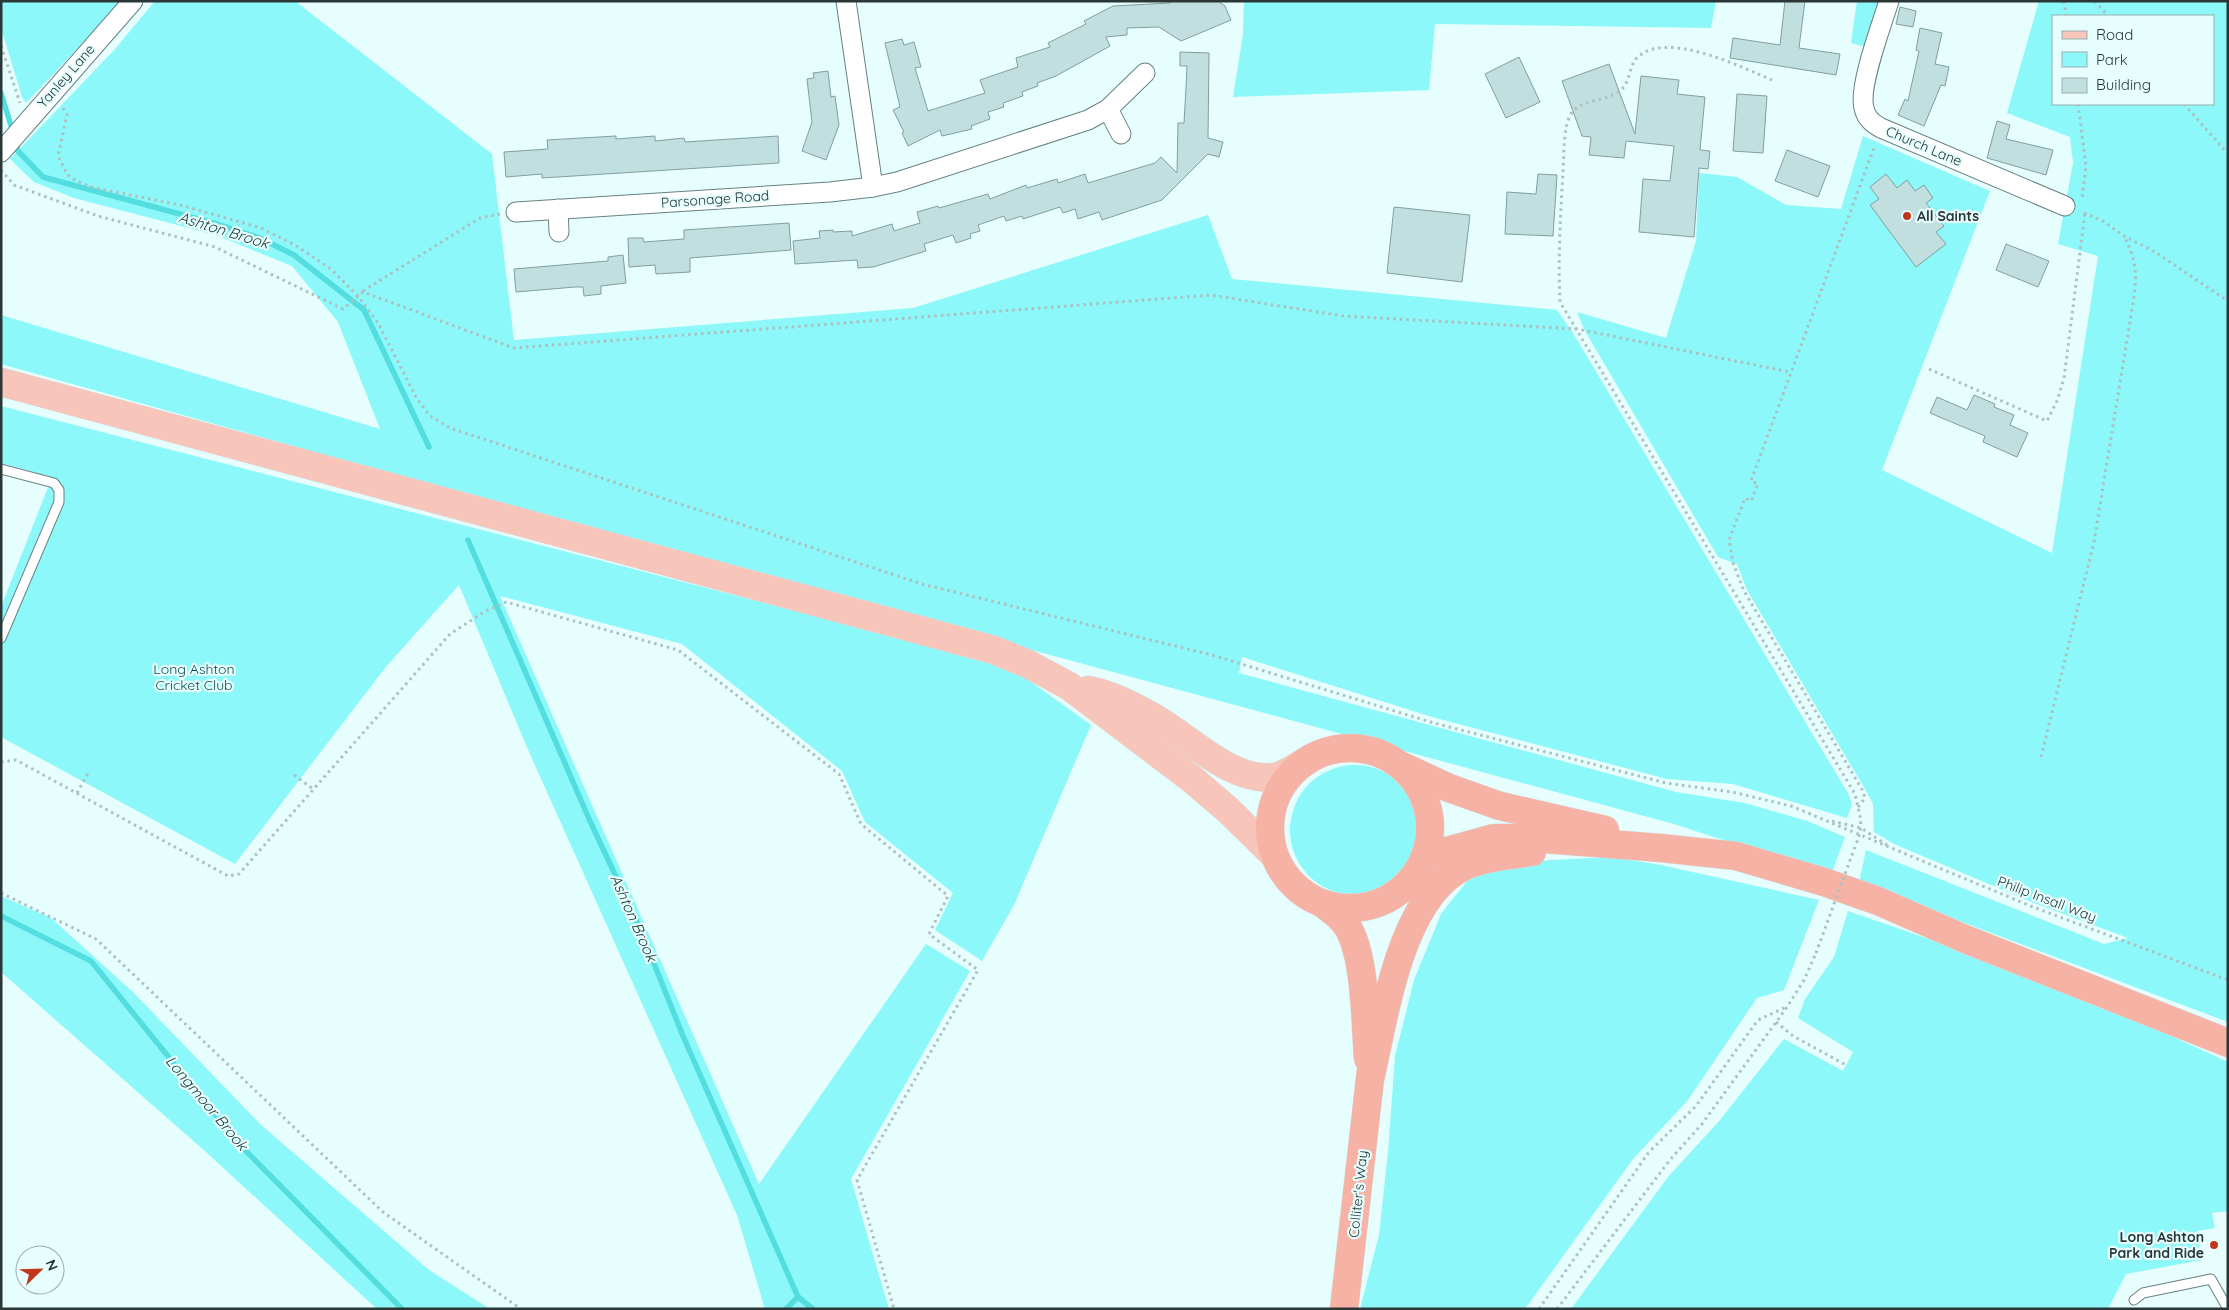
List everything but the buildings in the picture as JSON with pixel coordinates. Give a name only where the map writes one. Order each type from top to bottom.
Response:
[{"type":"highway","points":[[1400,766],[1417,784],[1427,807],[1430,832],[1418,868],[1394,896],[1372,906],[1347,909],[1324,904],[1302,893],[1285,876],[1274,855],[1269,826],[1276,798],[1292,773],[1315,756],[1336,749],[1359,748],[1380,754],[1400,766],[1449,788],[1500,806],[1616,833],[1661,848]]},
{"type":"highway","points":[[1418,868],[1494,838],[1531,838],[1736,856],[1824,882],[1878,901],[1965,939],[2224,1042]]},
{"type":"highway","points":[[1370,1079],[1394,979],[1412,922],[1435,888],[1465,866],[1500,856],[1552,850],[1661,848]]},
{"type":"highway","name":"Colliter's Way","points":[[1344,1309],[1370,1079],[1388,951],[1402,900],[1418,868]]},
{"type":"highway","name":"Colliter's Way","points":[[1324,904],[1344,922],[1353,938],[1359,956],[1370,1079]]},
{"type":"main road","points":[[1,382],[994,650],[1028,664],[1069,686],[1193,780],[1228,810],[1274,855]]},
{"type":"main road","points":[[1069,686],[1105,693],[1152,716],[1237,772],[1256,778],[1277,777],[1315,756]]},
{"type":"street","name":"Yanley Lane","points":[[6,146],[133,1]]},
{"type":"street","points":[[846,1],[873,187]]},
{"type":"street","name":"Church Lane","points":[[1889,1],[1864,88],[1863,107],[1869,121],[1881,128],[2073,209]]},
{"type":"street","name":"Parsonage Road","points":[[516,212],[830,192],[898,182],[1088,120],[1108,108],[1144,72]]},
{"type":"street","points":[[1108,108],[1121,134]]},
{"type":"street","points":[[558,209],[559,232]]},
{"type":"lane","points":[[1,469],[54,483],[59,490],[59,502],[1,638]]},
{"type":"lane","points":[[2134,1300],[2143,1293],[2211,1279],[2228,1309]]},
{"type":"path","points":[[2064,1],[2066,15]]},
{"type":"path","points":[[2095,1],[2107,15]]},
{"type":"path","points":[[1,46],[22,106],[29,119]]},
{"type":"path","points":[[1557,1309],[1669,1161],[1702,1124],[1787,1007],[1816,954],[1860,834],[1862,818],[1855,794],[1560,302],[1558,271],[1566,127],[1574,110],[1617,93],[1626,82],[1637,57],[1645,51],[1660,48],[1696,50],[1772,80]]},
{"type":"path","points":[[51,93],[68,114],[58,156],[67,174],[76,182],[95,188],[180,205],[261,228],[295,245],[331,269],[357,295],[378,323],[416,397],[429,415],[450,428],[922,584],[1212,655],[1434,723],[1666,784],[1732,792],[1791,806],[1827,821],[1861,828],[1892,849]]},
{"type":"path","points":[[2078,105],[2086,166],[2073,209],[2103,222],[2124,236],[2155,252],[2228,301]]},
{"type":"path","points":[[2185,105],[2228,154]]},
{"type":"path","points":[[1858,807],[1865,798],[1863,791],[1744,591],[1733,563],[1729,540],[1744,498],[1752,501],[1758,484],[1751,481],[1881,128]]},
{"type":"path","points":[[1,170],[14,186],[89,212],[216,247],[343,309],[357,295],[480,218],[516,212]]},
{"type":"path","points":[[1929,369],[2047,420],[2057,401],[2064,378],[2085,213]]},
{"type":"path","points":[[2041,757],[2094,542],[2134,297],[2137,273],[2134,255],[2124,236]]},
{"type":"path","points":[[363,292],[514,348],[1211,295],[1343,316],[1577,329],[1790,372]]},
{"type":"path","points":[[1,762],[16,760],[228,876],[239,874],[450,634],[484,612],[506,602],[678,650],[839,774],[862,824],[948,896],[929,934],[978,970],[857,1180],[894,1309]]},
{"type":"path","points":[[77,793],[88,773]]},
{"type":"path","points":[[294,775],[313,789]]},
{"type":"path","name":"Philip Insall Way","points":[[1827,821],[2032,907],[2228,980]]},
{"type":"path","points":[[1,893],[96,939],[383,1212],[520,1309]]},
{"type":"path","points":[[1539,1309],[1649,1152],[1696,1106],[1758,1020],[1787,1007]]},
{"type":"path","points":[[1776,1022],[1793,1036],[1846,1065]]},
{"type":"green space","points":[[1,1],[122,1],[26,103],[22,97],[1,28]]},
{"type":"green space","points":[[155,1],[295,1],[492,154],[514,340],[913,308],[1208,215],[1232,279],[1557,310],[1573,333],[1849,795],[1852,805],[1847,818],[1733,784],[1667,779],[1432,717],[1242,657],[1239,673],[1676,792],[1745,803],[1807,821],[1845,837],[1831,875],[1674,824],[707,562],[1,364],[1,315],[380,429],[338,322],[292,266],[216,235],[74,198],[34,182],[10,159],[115,49]]},
{"type":"green space","points":[[1244,1],[1716,1],[1711,28],[1435,24],[1429,90],[1233,97],[1243,34]]},
{"type":"green space","points":[[1857,1],[1882,1],[1866,47],[1851,43]]},
{"type":"green space","points":[[2039,1],[2228,1],[2228,1022],[1859,883],[1866,850],[2104,944],[2128,938],[2034,903],[1894,844],[1874,832],[1873,804],[1747,590],[1737,564],[1718,557],[1585,331],[1577,312],[1666,338],[1696,241],[1699,173],[1737,177],[1786,205],[1841,209],[1863,136],[1990,191],[1882,470],[2052,553],[2098,256],[2058,244],[2073,163],[2070,137],[2007,113]]},
{"type":"green space","name":"Long Ashton Cricket Club","points":[[1,406],[1009,666],[1091,725],[1014,905],[982,961],[935,930],[953,893],[865,822],[842,771],[682,644],[500,596],[759,1184],[926,944],[970,971],[851,1179],[889,1309],[765,1309],[737,1215],[529,752],[459,585],[385,668],[235,864],[1,737],[1,607],[52,477],[1,463]]},
{"type":"green space","points":[[1355,765],[1380,770],[1401,784],[1415,805],[1420,830],[1415,855],[1401,876],[1380,890],[1355,895],[1330,890],[1309,876],[1295,855],[1290,830],[1295,805],[1309,784],[1330,770]]},
{"type":"green space","points":[[1612,857],[1661,865],[1819,900],[1784,990],[1757,998],[1688,1100],[1633,1159],[1525,1309],[1360,1309],[1379,1235],[1388,1152],[1395,1056],[1414,980],[1441,914],[1468,880],[1507,866],[1550,860]]},
{"type":"green space","points":[[1,896],[51,918],[133,992],[260,1124],[429,1270],[490,1309],[377,1309],[206,1152],[1,972]]},
{"type":"green space","points":[[1848,911],[1975,955],[2125,1015],[2228,1062],[2228,1211],[2212,1213],[2215,1228],[2197,1231],[2202,1260],[2126,1274],[2108,1309],[1571,1309],[1668,1177],[1720,1120],[1784,1039],[1843,1071],[1853,1052],[1798,1018],[1805,999],[1834,957]]},
{"type":"waterway","name":"Ashton Brook","points":[[1,93],[13,132]]},
{"type":"waterway","name":"Ashton Brook","points":[[15,141],[18,151],[43,177],[217,224],[260,238],[294,255],[364,310],[429,447]]},
{"type":"waterway","name":"Ashton Brook","points":[[468,540],[590,821],[639,926],[683,1036],[798,1297]]},
{"type":"waterway","name":"Longmoor Brook","points":[[1,916],[91,961],[239,1144],[402,1309]]},
{"type":"waterway","name":"Longmoor Brook","points":[[786,1309],[798,1297],[813,1309]]},
{"type":"place","name":"All Saints","points":[[1907,216]]},
{"type":"place","name":"Long Ashton Park and Ride","points":[[2214,1245]]}]
